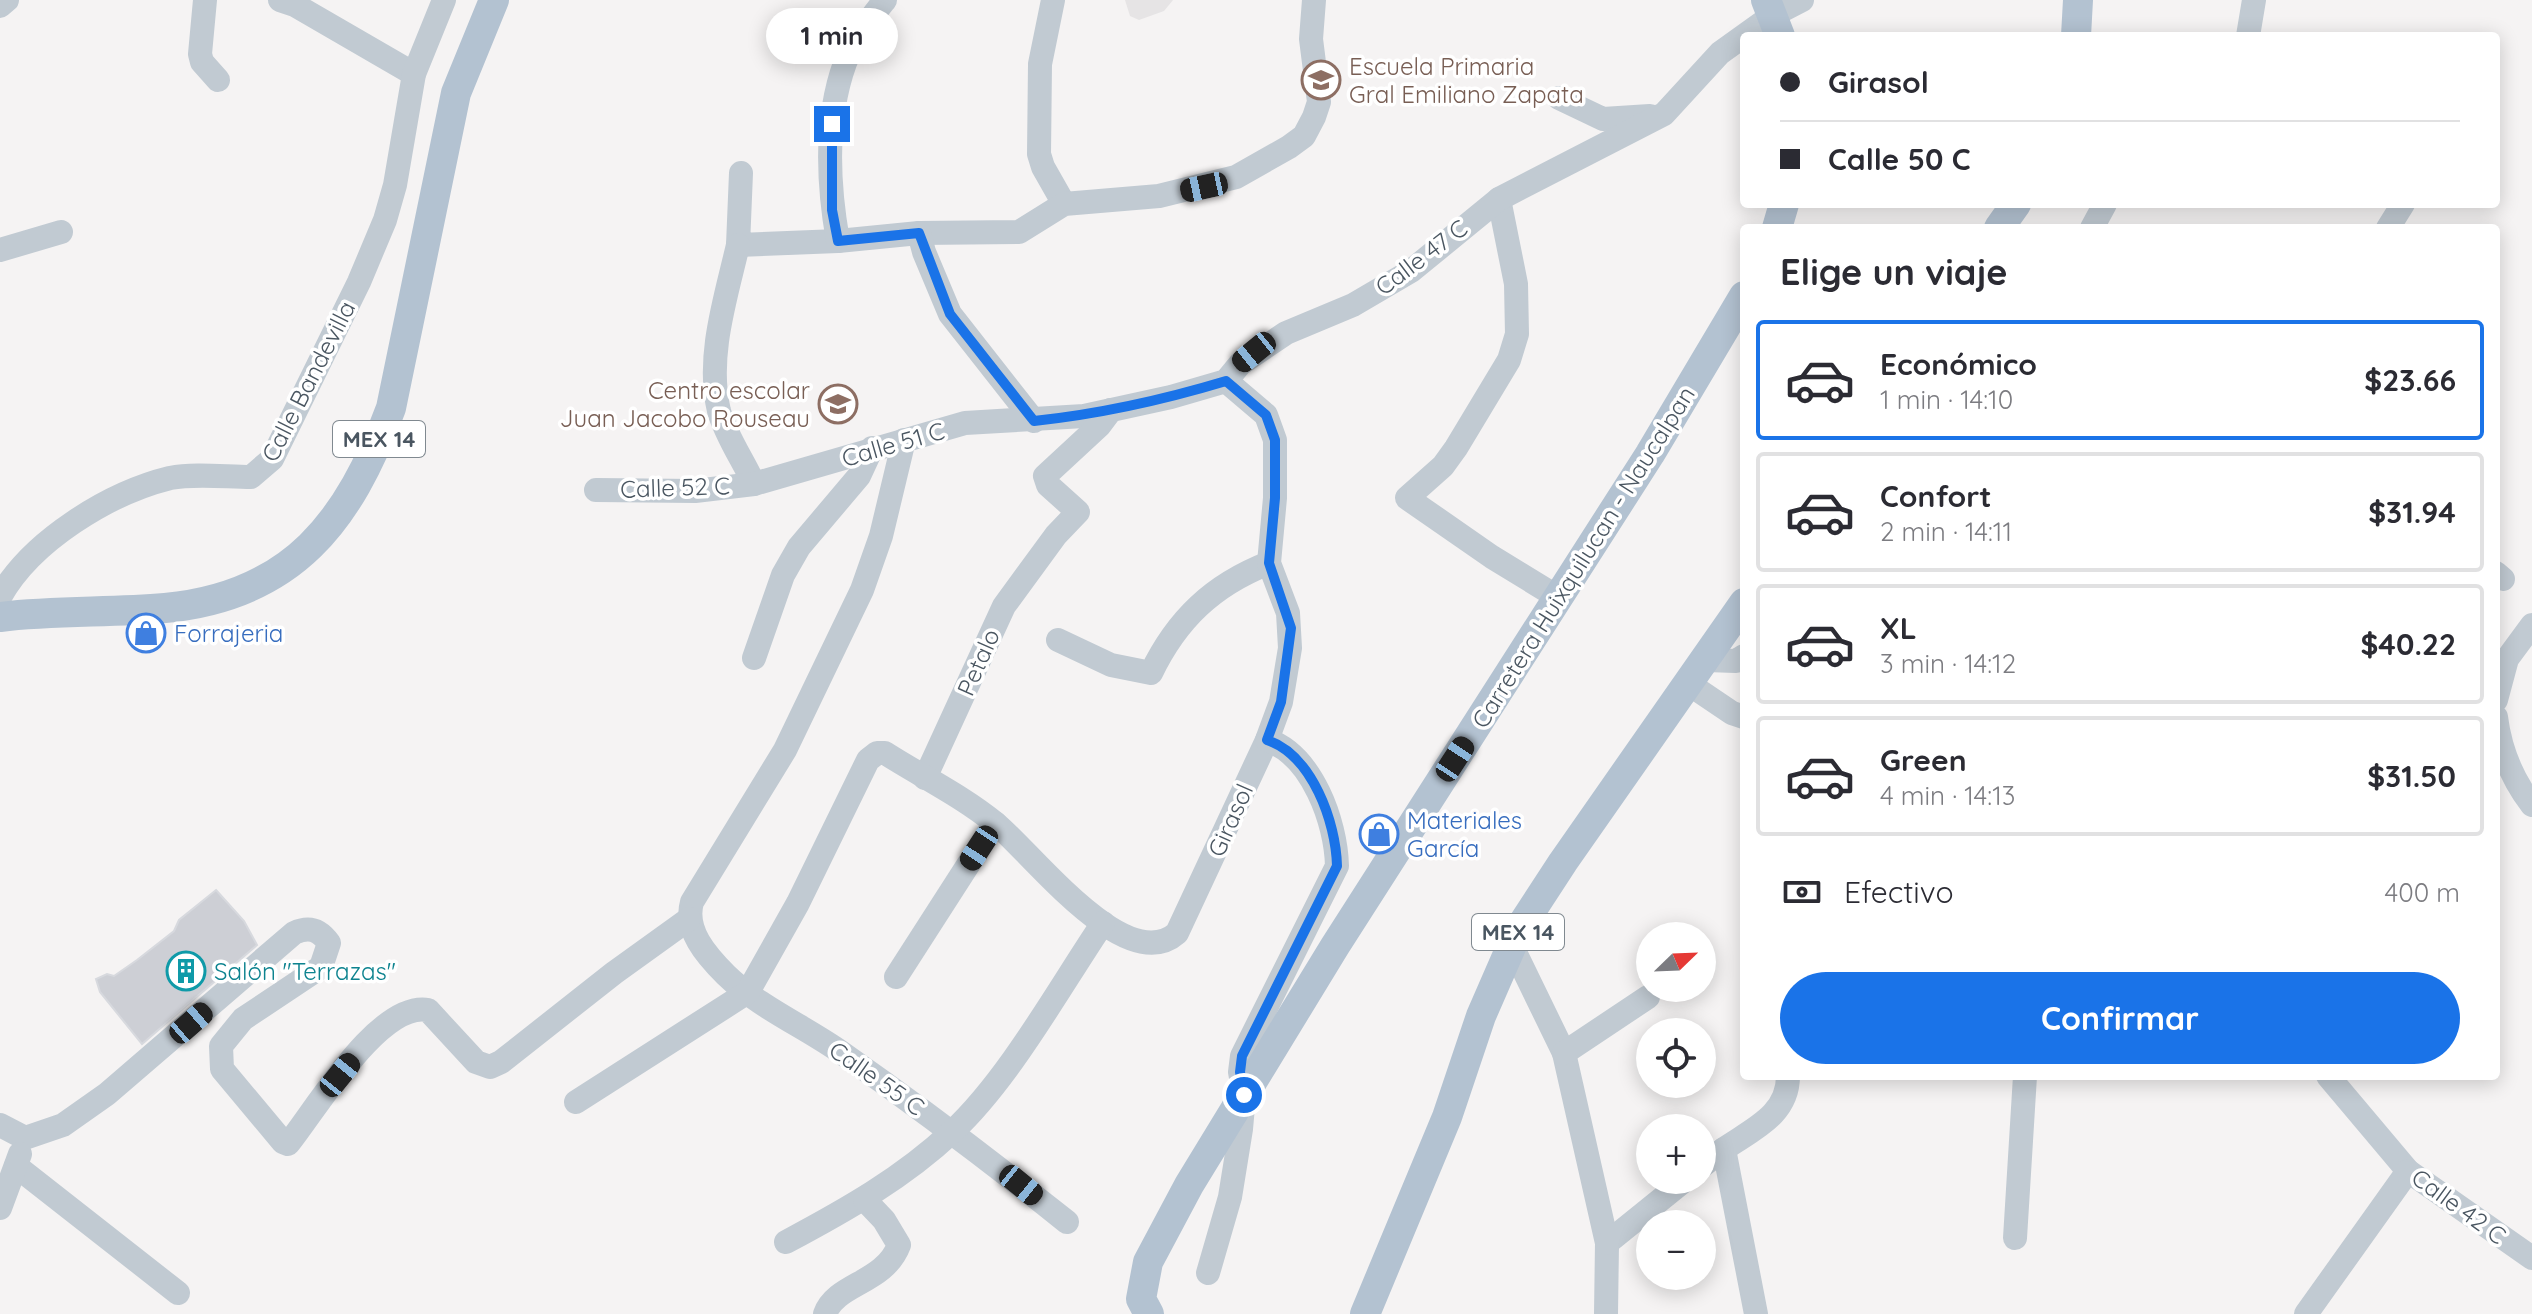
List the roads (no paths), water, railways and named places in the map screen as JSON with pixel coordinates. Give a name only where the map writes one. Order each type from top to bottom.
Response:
[{"type":"main road","name":"MEX 14","points":[[0,617],[37,612],[165,608],[233,596],[279,571],[328,529],[347,503],[374,452],[391,408],[456,93],[494,0]]},
{"type":"main road","points":[[2076,32],[2078,0]]},
{"type":"main road","name":"Carretera Huixquilucan - Naucalpan","points":[[1140,1309],[1148,1262],[1244,1095],[1335,946],[1559,598],[1740,303]]},
{"type":"main road","name":"MEX 14","points":[[1365,1314],[1436,1146],[1481,1016],[1512,946],[1563,862],[1740,609]]},
{"type":"street","points":[[0,6],[7,0]]},
{"type":"street","points":[[205,0],[200,54],[202,62],[218,80]]},
{"type":"street","name":"Calle Bandevilla","points":[[0,597],[25,565],[61,530],[119,496],[174,477],[251,477],[265,468],[329,345],[385,220],[395,185],[414,74],[444,0]]},
{"type":"street","points":[[838,241],[832,210],[830,152],[839,84],[845,61],[858,37],[885,0]]},
{"type":"street","points":[[1053,0],[1040,64],[1039,154],[1064,204]]},
{"type":"street","points":[[738,245],[838,241],[919,233],[1019,232],[1064,204],[1159,196],[1236,177],[1304,136],[1314,117],[1319,102],[1311,39],[1314,0]]},
{"type":"street","name":"Calle 47 C","points":[[1751,32],[1802,0]]},
{"type":"street","points":[[2249,32],[2254,0]]},
{"type":"street","points":[[290,2],[414,74]]},
{"type":"street","name":"Calle 47 C","points":[[1034,421],[1111,410],[1226,381],[1247,358],[1286,333],[1353,305],[1411,271],[1499,199],[1664,114],[1720,53],[1740,39]]},
{"type":"street","points":[[1559,98],[1603,119],[1664,114]]},
{"type":"street","points":[[741,173],[738,245],[717,338],[717,396],[724,422],[754,484]]},
{"type":"street","points":[[1499,199],[1516,284],[1517,334],[1509,360],[1443,466],[1407,498],[1492,557],[1559,598]]},
{"type":"street","points":[[0,250],[61,232]]},
{"type":"street","points":[[919,233],[950,314],[1034,421]]},
{"type":"street","points":[[1058,640],[1102,661],[1151,673],[1163,648],[1196,606],[1240,575],[1269,563],[1275,498],[1275,440],[1266,415],[1226,381]]},
{"type":"street","name":"Petalo","points":[[925,778],[1004,606],[1043,552],[1078,512],[1048,485],[1045,476],[1099,426],[1111,410]]},
{"type":"street","name":"Calle 51 C","points":[[754,484],[872,448],[978,421],[1034,421]]},
{"type":"street","points":[[0,1125],[25,1138],[63,1125],[107,1094],[302,929],[316,930],[329,943],[321,967],[243,1019],[221,1046],[222,1069],[286,1144],[365,1044],[390,1022],[416,1010],[428,1010],[476,1062],[490,1067],[501,1062],[614,973],[691,926],[692,902],[785,750],[862,590],[881,536],[904,440]]},
{"type":"street","points":[[754,658],[783,575],[799,547],[859,476],[872,448]]},
{"type":"street","name":"Calle 52 C","points":[[596,490],[695,491],[754,484]]},
{"type":"street","name":"Girasol","points":[[748,992],[798,903],[868,760],[877,753],[885,753],[995,823],[1058,885],[1103,923],[1139,942],[1166,942],[1177,933],[1267,740],[1281,702],[1291,628],[1269,563]]},
{"type":"street","points":[[2500,685],[2507,659],[2532,625]]},
{"type":"street","points":[[1740,658],[1698,672],[1732,713],[1740,716]]},
{"type":"street","points":[[2500,733],[2506,758],[2532,805]]},
{"type":"street","points":[[1208,1273],[1230,1197],[1244,1095],[1240,1072],[1242,1056],[1337,866],[1336,838],[1305,769],[1281,745],[1267,740]]},
{"type":"street","points":[[896,977],[995,823]]},
{"type":"street","points":[[786,1242],[865,1200],[953,1131],[1000,1076],[1103,923]]},
{"type":"street","name":"Calle 55 C","points":[[691,926],[725,974],[953,1131],[1067,1222]]},
{"type":"street","points":[[1512,946],[1564,1053],[1607,1243],[1606,1314]]},
{"type":"street","points":[[576,1102],[748,992]]},
{"type":"street","points":[[1564,1053],[1640,1002]]},
{"type":"street","points":[[1716,1155],[1777,1112],[1788,1092],[1788,1080]]},
{"type":"street","points":[[2015,1238],[2025,1080]]},
{"type":"street","name":"Calle 42 C","points":[[2331,1080],[2408,1171],[2532,1258]]},
{"type":"street","points":[[0,1208],[25,1138]]},
{"type":"street","points":[[1724,1149],[1756,1314]]},
{"type":"street","points":[[16,1166],[178,1293]]},
{"type":"street","points":[[2306,1314],[2408,1171]]},
{"type":"street","points":[[1607,1243],[1668,1194]]},
{"type":"street","points":[[825,1314],[836,1298],[889,1265],[899,1245],[884,1220],[865,1200]]},
{"type":"place","name":"Escuela Primaria Gral Emiliano Zapata","points":[[1321,80]]},
{"type":"place","name":"Centro escolar Juan Jacobo Rouseau","points":[[838,404]]},
{"type":"place","name":"Forrajeria","points":[[146,633]]},
{"type":"place","name":"Materiales García","points":[[1379,834]]},
{"type":"place","name":"Salón \"Terrazas\"","points":[[186,971]]}]
